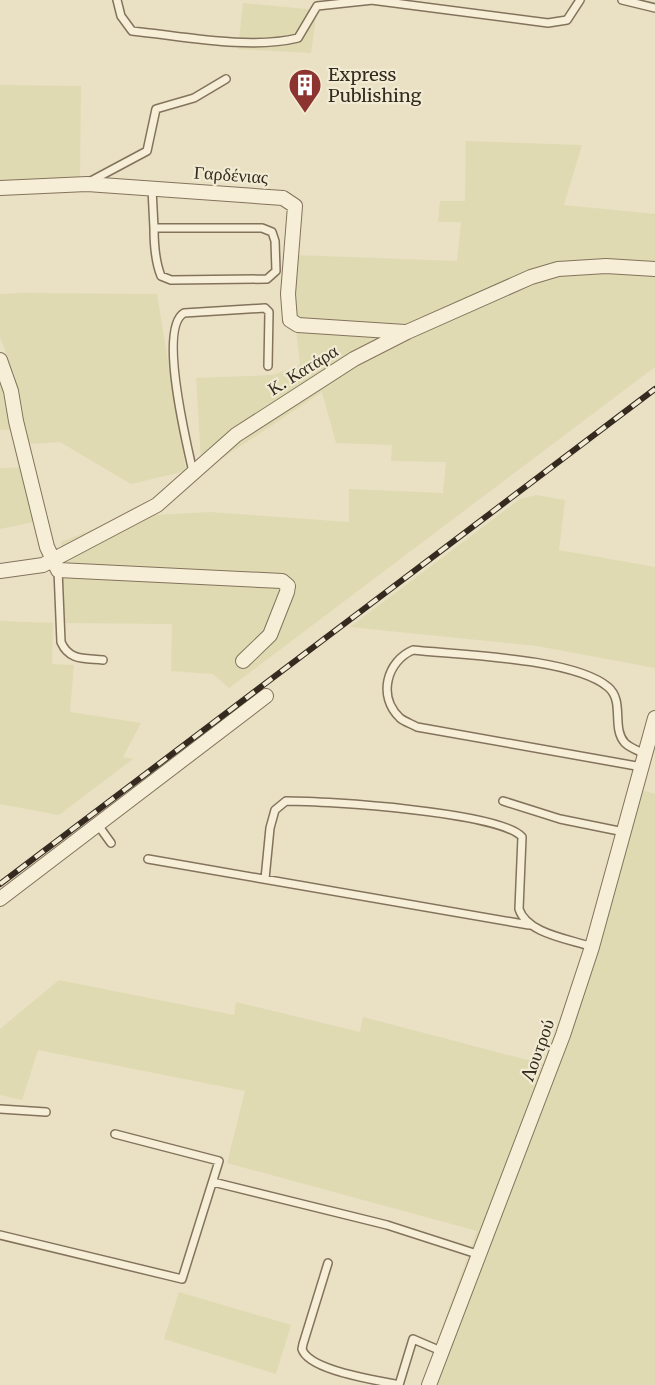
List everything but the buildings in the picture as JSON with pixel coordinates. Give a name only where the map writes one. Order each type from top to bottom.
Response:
[{"type":"street","name":"Γαρδένιας","points":[[0,188],[87,184],[283,198],[295,206],[288,294],[290,320],[298,325],[407,332]]},
{"type":"street","name":"Κ. Κατάρα","points":[[0,571],[55,565],[157,504],[194,475],[216,450],[254,423],[354,359],[407,332],[531,277],[558,269],[606,266],[655,269]]},
{"type":"street","points":[[0,360],[11,391],[16,421],[55,565],[282,581],[288,586],[287,592],[270,635],[243,661]]},
{"type":"street","points":[[0,899],[266,696]]},
{"type":"street","name":"Λουτρού","points":[[429,1385],[562,1035],[592,947],[655,718]]},
{"type":"lane","points":[[117,0],[121,16],[132,31],[224,40],[281,42],[298,38],[317,6],[373,0]]},
{"type":"lane","points":[[369,0],[548,23],[567,20],[580,0]]},
{"type":"lane","points":[[622,0],[655,8]]},
{"type":"lane","points":[[87,184],[147,151],[156,109],[194,98],[226,79]]},
{"type":"lane","points":[[152,187],[154,228],[156,264],[161,276],[171,280],[267,279],[276,271],[275,242],[272,232],[262,228],[154,228]]},
{"type":"lane","points":[[194,475],[176,382],[174,346],[176,322],[179,316],[191,312],[265,308],[269,312],[268,366]]},
{"type":"lane","points":[[55,565],[61,642],[65,650],[73,657],[103,660]]},
{"type":"lane","points":[[414,650],[563,666],[609,687],[617,702],[621,735],[625,743],[644,761],[417,727],[400,718],[387,694],[388,678],[393,665],[403,655],[414,650]]},
{"type":"lane","points":[[265,879],[270,828],[275,810],[286,801],[370,806],[466,818],[517,831],[522,837],[519,909],[522,918],[531,926]]},
{"type":"lane","points":[[503,801],[560,819],[624,832]]},
{"type":"lane","points":[[98,825],[111,843]]},
{"type":"lane","points":[[148,859],[531,926],[592,947]]},
{"type":"lane","points":[[0,1109],[46,1112]]},
{"type":"lane","points":[[0,1235],[182,1279],[219,1161],[115,1134]]},
{"type":"lane","points":[[213,1182],[387,1225],[480,1255]]},
{"type":"lane","points":[[328,1263],[302,1349],[308,1360],[333,1369],[399,1385],[413,1339],[441,1351]]},
{"type":"shaded area","points":[[243,3],[317,10],[311,53],[238,49]]},
{"type":"shaded area","points":[[0,85],[81,86],[80,180],[0,182]]},
{"type":"shaded area","points":[[466,141],[582,145],[564,205],[655,214],[655,367],[229,688],[213,674],[171,671],[172,624],[62,623],[61,542],[113,521],[151,501],[156,515],[209,512],[349,522],[349,489],[443,493],[446,462],[391,461],[392,445],[336,443],[322,392],[209,467],[201,459],[196,378],[272,375],[300,365],[292,293],[295,255],[457,261],[461,222],[438,222],[440,201],[465,201]]},
{"type":"shaded area","points":[[0,294],[157,294],[186,471],[131,484],[60,442],[28,444],[22,429],[0,430],[0,383],[16,379],[0,337]]},
{"type":"shaded area","points":[[27,467],[39,521],[0,529],[0,468]]},
{"type":"shaded area","points":[[536,495],[565,500],[559,550],[655,567],[655,668],[537,646],[350,627],[520,499]]},
{"type":"shaded area","points":[[0,621],[53,623],[52,664],[74,665],[70,712],[141,723],[123,757],[133,759],[59,815],[0,804]]},
{"type":"shaded area","points":[[630,786],[655,794],[655,1385],[421,1385],[477,1231],[227,1163],[245,1091],[38,1050],[22,1100],[0,1095],[0,1029],[59,980],[234,1015],[236,1002],[360,1032],[363,1017],[543,1064],[583,958]]},
{"type":"shaded area","points":[[179,1292],[291,1325],[276,1374],[164,1339]]},
{"type":"railway","points":[[0,884],[655,389]]},
{"type":"place","name":"Express Publishing","points":[[305,114]]}]
